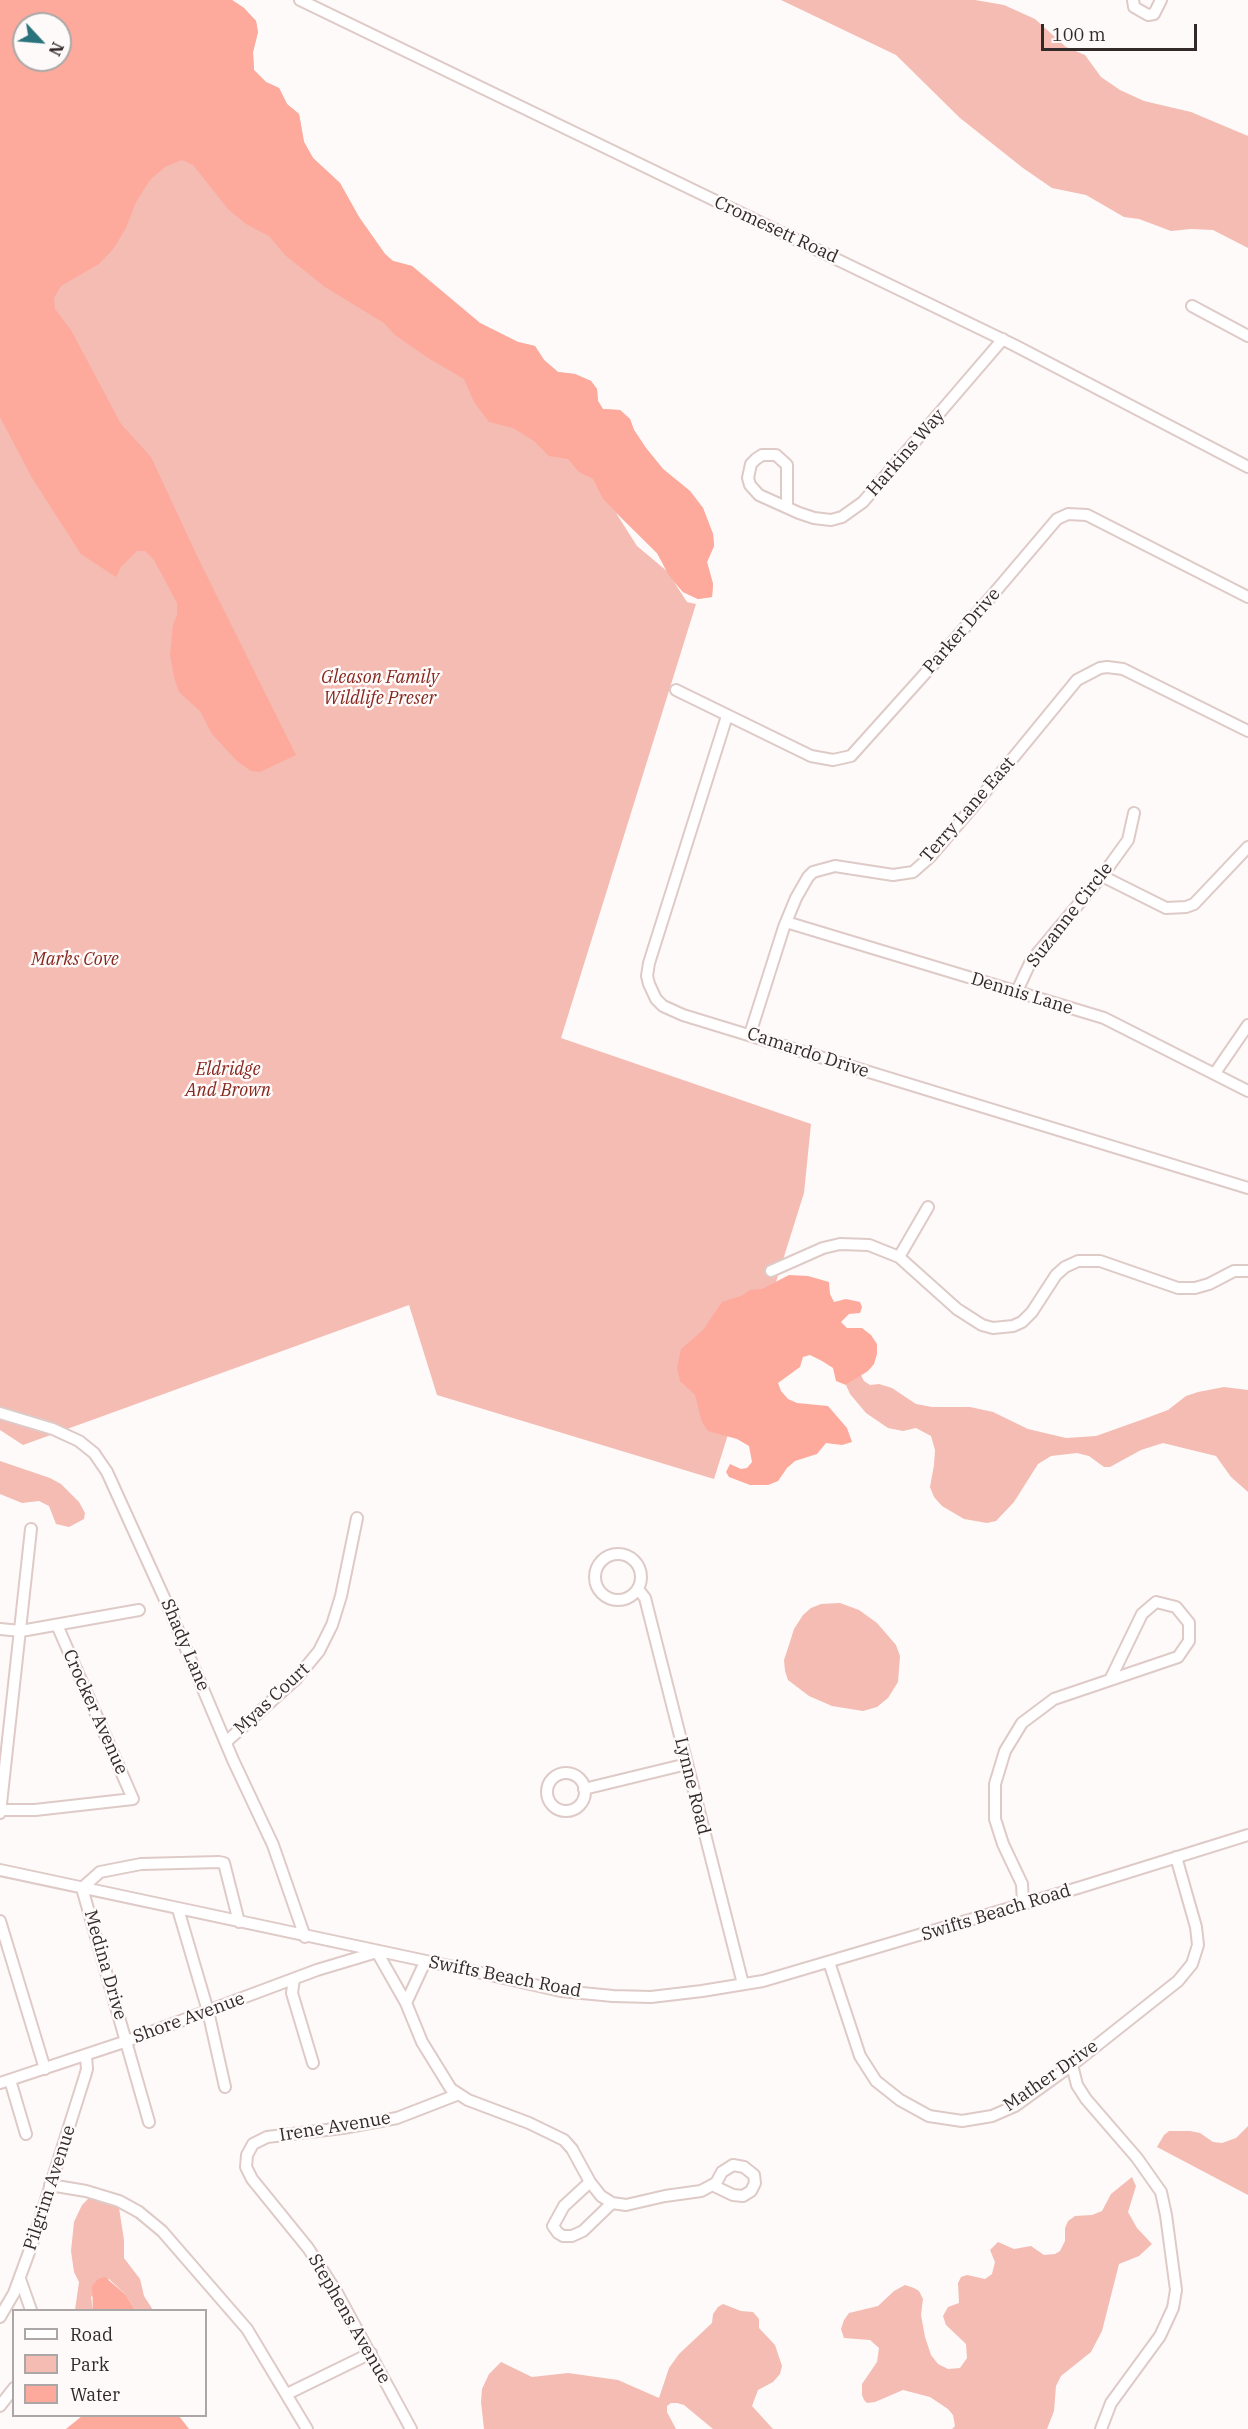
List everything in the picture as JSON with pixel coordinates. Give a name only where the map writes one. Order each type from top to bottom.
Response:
[{"type":"street","name":"Cromesett Road","points":[[300,0],[1002,339],[1248,467]]},
{"type":"street","points":[[1133,0],[1134,7],[1148,15],[1154,14],[1161,0]]},
{"type":"street","points":[[1192,306],[1248,336]]},
{"type":"street","name":"Harkins Way","points":[[787,507],[787,465],[776,455],[762,455],[751,464],[748,471],[750,485],[759,495],[806,516],[822,519],[842,517],[853,511],[1002,339]]},
{"type":"street","name":"Parker Drive","points":[[676,690],[811,756],[833,760],[851,756],[939,658],[1057,519],[1068,514],[1087,514],[1248,597]]},
{"type":"street","name":"Terry Lane East","points":[[750,1034],[786,922],[803,883],[813,872],[835,866],[892,875],[913,872],[930,857],[1077,680],[1100,668],[1123,669],[1248,731]]},
{"type":"street","name":"Camardo Drive","points":[[727,716],[647,976],[651,992],[663,1005],[683,1014],[891,1080],[1248,1188]]},
{"type":"street","name":"Suzanne Circle","points":[[1017,991],[1031,961],[1102,876],[1128,840],[1134,813]]},
{"type":"street","points":[[1102,876],[1166,908],[1186,907],[1194,904],[1248,847]]},
{"type":"street","name":"Dennis Lane","points":[[786,922],[1104,1018],[1248,1090]]},
{"type":"street","points":[[1215,1072],[1248,1025]]},
{"type":"street","points":[[899,1257],[928,1207]]},
{"type":"street","points":[[771,1271],[823,1248],[848,1243],[869,1245],[899,1257],[964,1314],[982,1325],[993,1328],[1013,1326],[1022,1322],[1032,1312],[1056,1275],[1065,1267],[1078,1261],[1100,1261],[1178,1288],[1195,1288],[1234,1272],[1248,1271]]},
{"type":"street","name":"Shady Lane","points":[[0,1413],[52,1429],[79,1441],[94,1454],[107,1472],[273,1845],[305,1937]]},
{"type":"street","name":"Myas Court","points":[[226,1742],[296,1679],[319,1651],[337,1611],[357,1518]]},
{"type":"street","points":[[0,1812],[31,1529]]},
{"type":"street","name":"Lynne Road","points":[[613,1554],[630,1557],[637,1563],[640,1571],[641,1581],[638,1589],[632,1596],[623,1599],[614,1600],[606,1597],[595,1582],[598,1564],[613,1554]]},
{"type":"street","name":"Lynne Road","points":[[638,1589],[645,1598],[743,1984]]},
{"type":"street","points":[[1023,1904],[1022,1884],[1003,1844],[995,1819],[995,1784],[1005,1751],[1022,1723],[1054,1699],[1178,1657],[1189,1641],[1189,1623],[1176,1607],[1156,1602],[1142,1614],[1110,1680]]},
{"type":"street","points":[[0,1629],[21,1630],[140,1610]]},
{"type":"street","name":"Crocker Avenue","points":[[0,1812],[134,1799],[57,1625]]},
{"type":"street","points":[[584,1789],[687,1764]]},
{"type":"street","name":"Swifts Beach Road","points":[[0,1870],[561,1991],[613,1996],[651,1996],[763,1981],[1248,1835]]},
{"type":"street","name":"Mather Drive","points":[[829,1962],[860,2056],[876,2081],[900,2100],[929,2116],[962,2121],[992,2116],[1015,2106],[1072,2065],[1178,1981],[1192,1964],[1198,1945],[1196,1927],[1176,1857]]},
{"type":"street","points":[[82,1888],[100,1872],[141,1864],[224,1863],[239,1923]]},
{"type":"street","name":"Medina Drive","points":[[82,1888],[149,2122]]},
{"type":"street","points":[[178,1909],[208,2011],[225,2087]]},
{"type":"street","points":[[0,1921],[45,2069]]},
{"type":"street","points":[[377,1952],[406,2003],[422,2042],[451,2089],[468,2100],[529,2122],[564,2139],[601,2196],[612,2203],[626,2205],[664,2196],[701,2191],[712,2185]]},
{"type":"street","name":"Shore Avenue","points":[[5,2082],[127,2041],[294,1979],[377,1952]]},
{"type":"street","points":[[406,2003],[425,1962]]},
{"type":"street","points":[[294,1979],[292,1993],[313,2063]]},
{"type":"street","name":"Pilgrim Avenue","points":[[0,2317],[20,2279],[85,2076],[86,2055]]},
{"type":"street","points":[[1072,2065],[1077,2085],[1086,2099],[1143,2165],[1161,2192],[1176,2290],[1173,2308],[1160,2336],[1111,2403],[1101,2429]]},
{"type":"street","points":[[5,2082],[27,2134]]},
{"type":"street","name":"Irene Avenue","points":[[248,2152],[253,2144],[267,2137],[343,2128],[397,2118],[459,2094]]},
{"type":"street","name":"Stephens Avenue","points":[[248,2152],[246,2167],[252,2179],[325,2272],[411,2429]]},
{"type":"street","points":[[590,2182],[564,2206],[553,2226],[558,2233],[563,2236],[572,2236],[583,2231],[612,2203]]},
{"type":"street","points":[[50,2185],[86,2191],[114,2199],[134,2208],[158,2226],[248,2329],[307,2429]]},
{"type":"street","points":[[20,2279],[32,2309]]},
{"type":"street","points":[[287,2394],[371,2353]]},
{"type":"street","points":[[0,2406],[12,2391]]},
{"type":"green space","points":[[232,0],[244,8],[256,21],[258,32],[253,52],[254,70],[266,82],[279,88],[287,104],[299,114],[304,142],[313,158],[340,183],[359,217],[385,254],[393,261],[412,266],[480,323],[518,342],[535,346],[544,360],[558,372],[575,374],[591,381],[597,389],[598,401],[603,409],[620,410],[630,419],[634,430],[663,469],[690,491],[703,508],[713,534],[714,546],[707,562],[713,584],[712,597],[698,599],[683,592],[674,582],[687,602],[696,604],[561,1038],[811,1124],[804,1193],[714,1479],[437,1395],[409,1305],[23,1445],[0,1430],[0,17],[12,38],[12,72],[42,72],[64,87],[63,72],[72,72],[72,22]],"holes":[[[616,513],[657,553],[668,572],[637,546]]]},
{"type":"green space","points":[[781,0],[975,0],[1004,5],[1035,19],[1066,47],[1085,55],[1101,77],[1120,90],[1144,101],[1191,112],[1248,136],[1248,248],[1213,230],[1171,231],[1139,219],[1124,217],[1086,195],[1052,188],[960,118],[896,55]]},
{"type":"green space","points":[[861,1375],[870,1385],[879,1384],[892,1388],[916,1404],[932,1407],[970,1407],[993,1412],[1028,1429],[1066,1438],[1096,1436],[1168,1410],[1186,1396],[1198,1392],[1224,1387],[1248,1390],[1248,1492],[1231,1477],[1216,1456],[1163,1443],[1141,1450],[1110,1467],[1104,1467],[1089,1456],[1077,1453],[1051,1456],[1038,1464],[1014,1502],[996,1521],[987,1523],[964,1519],[942,1506],[934,1497],[930,1487],[935,1450],[931,1436],[916,1428],[903,1431],[888,1428],[866,1413],[850,1394],[846,1385]]},
{"type":"green space","points":[[0,1461],[61,1484],[79,1502],[85,1513],[84,1519],[69,1527],[56,1524],[49,1506],[39,1501],[22,1503],[0,1494]]},
{"type":"green space","points":[[840,1603],[859,1610],[877,1623],[896,1645],[900,1656],[898,1682],[888,1698],[877,1707],[863,1711],[832,1706],[809,1696],[788,1680],[785,1671],[784,1660],[794,1629],[803,1615],[811,1608],[821,1604]]},
{"type":"green space","points":[[1248,2126],[1248,2195],[1157,2147],[1169,2131],[1200,2133],[1213,2142],[1222,2143],[1236,2138]]},
{"type":"green space","points":[[1132,2177],[1136,2186],[1128,2212],[1137,2228],[1152,2244],[1139,2256],[1119,2264],[1102,2331],[1091,2352],[1061,2376],[1056,2386],[1054,2411],[1047,2429],[952,2429],[955,2426],[953,2415],[948,2409],[930,2397],[903,2390],[875,2402],[867,2403],[864,2400],[862,2384],[877,2362],[879,2348],[870,2340],[844,2338],[841,2329],[849,2313],[878,2306],[894,2291],[905,2285],[914,2288],[919,2291],[923,2299],[921,2315],[931,2355],[938,2364],[948,2369],[960,2368],[967,2358],[966,2344],[946,2325],[943,2316],[948,2307],[959,2303],[958,2283],[961,2277],[967,2275],[985,2279],[992,2274],[995,2262],[990,2250],[998,2242],[1014,2249],[1031,2246],[1044,2255],[1055,2254],[1060,2251],[1065,2241],[1065,2228],[1068,2221],[1075,2216],[1092,2215],[1102,2211],[1111,2194]]},
{"type":"green space","points":[[90,2197],[119,2208],[124,2258],[140,2279],[144,2296],[152,2309],[134,2309],[126,2295],[109,2279],[91,2297],[93,2309],[75,2309],[79,2282],[74,2272],[71,2251],[74,2222],[82,2205]]},
{"type":"green space","points":[[723,2304],[741,2311],[753,2312],[759,2319],[759,2328],[775,2345],[782,2366],[780,2374],[773,2382],[758,2390],[752,2406],[773,2429],[713,2429],[684,2405],[671,2403],[667,2406],[667,2412],[676,2429],[484,2429],[482,2389],[489,2374],[501,2362],[532,2377],[568,2373],[618,2380],[659,2398],[669,2368],[679,2354],[712,2323],[713,2314]]},
{"type":"water","points":[[0,0],[232,0],[244,8],[256,21],[258,32],[253,52],[254,70],[266,82],[279,88],[287,104],[299,114],[304,142],[313,158],[340,183],[359,217],[385,254],[393,261],[412,266],[480,323],[518,342],[535,346],[544,360],[558,372],[575,374],[591,381],[597,389],[598,401],[603,409],[620,410],[630,419],[634,430],[663,469],[690,491],[703,508],[713,534],[714,546],[707,562],[713,584],[712,597],[698,599],[683,592],[668,574],[657,553],[603,499],[593,479],[579,472],[568,459],[549,456],[534,441],[513,428],[489,422],[474,402],[464,379],[395,335],[384,323],[325,287],[285,255],[269,236],[246,224],[228,209],[193,165],[182,160],[165,167],[150,180],[136,202],[126,228],[114,248],[99,264],[61,286],[54,298],[55,309],[71,330],[121,424],[151,457],[199,560],[296,755],[260,772],[251,771],[237,761],[212,734],[200,711],[179,692],[170,655],[177,603],[154,560],[145,551],[137,551],[121,567],[116,577],[81,554],[32,478],[0,417]]},
{"type":"water","points":[[789,1275],[808,1276],[829,1282],[830,1294],[834,1302],[846,1299],[860,1302],[862,1307],[860,1313],[849,1314],[841,1322],[847,1328],[862,1328],[871,1335],[877,1344],[877,1354],[874,1364],[868,1371],[846,1385],[836,1381],[833,1368],[810,1355],[803,1357],[800,1367],[778,1383],[781,1391],[788,1399],[797,1403],[828,1406],[847,1428],[852,1442],[842,1445],[826,1443],[817,1454],[795,1461],[778,1481],[768,1485],[750,1485],[729,1477],[726,1472],[730,1464],[741,1469],[747,1468],[752,1462],[749,1446],[737,1439],[708,1431],[702,1422],[695,1395],[680,1381],[677,1368],[681,1349],[703,1330],[722,1302],[741,1296],[750,1290],[762,1289]]},
{"type":"water","points":[[105,2277],[126,2295],[134,2309],[93,2309],[92,2286],[98,2279]]},
{"type":"water","points":[[81,2417],[180,2417],[189,2429],[66,2429]]},
{"type":"park label","name":"Gleason Family Wildlife Preser","points":[[380,688]]},
{"type":"park label","name":"Marks Cove","points":[[75,960]]},
{"type":"park label","name":"Eldridge And Brown","points":[[228,1080]]}]
